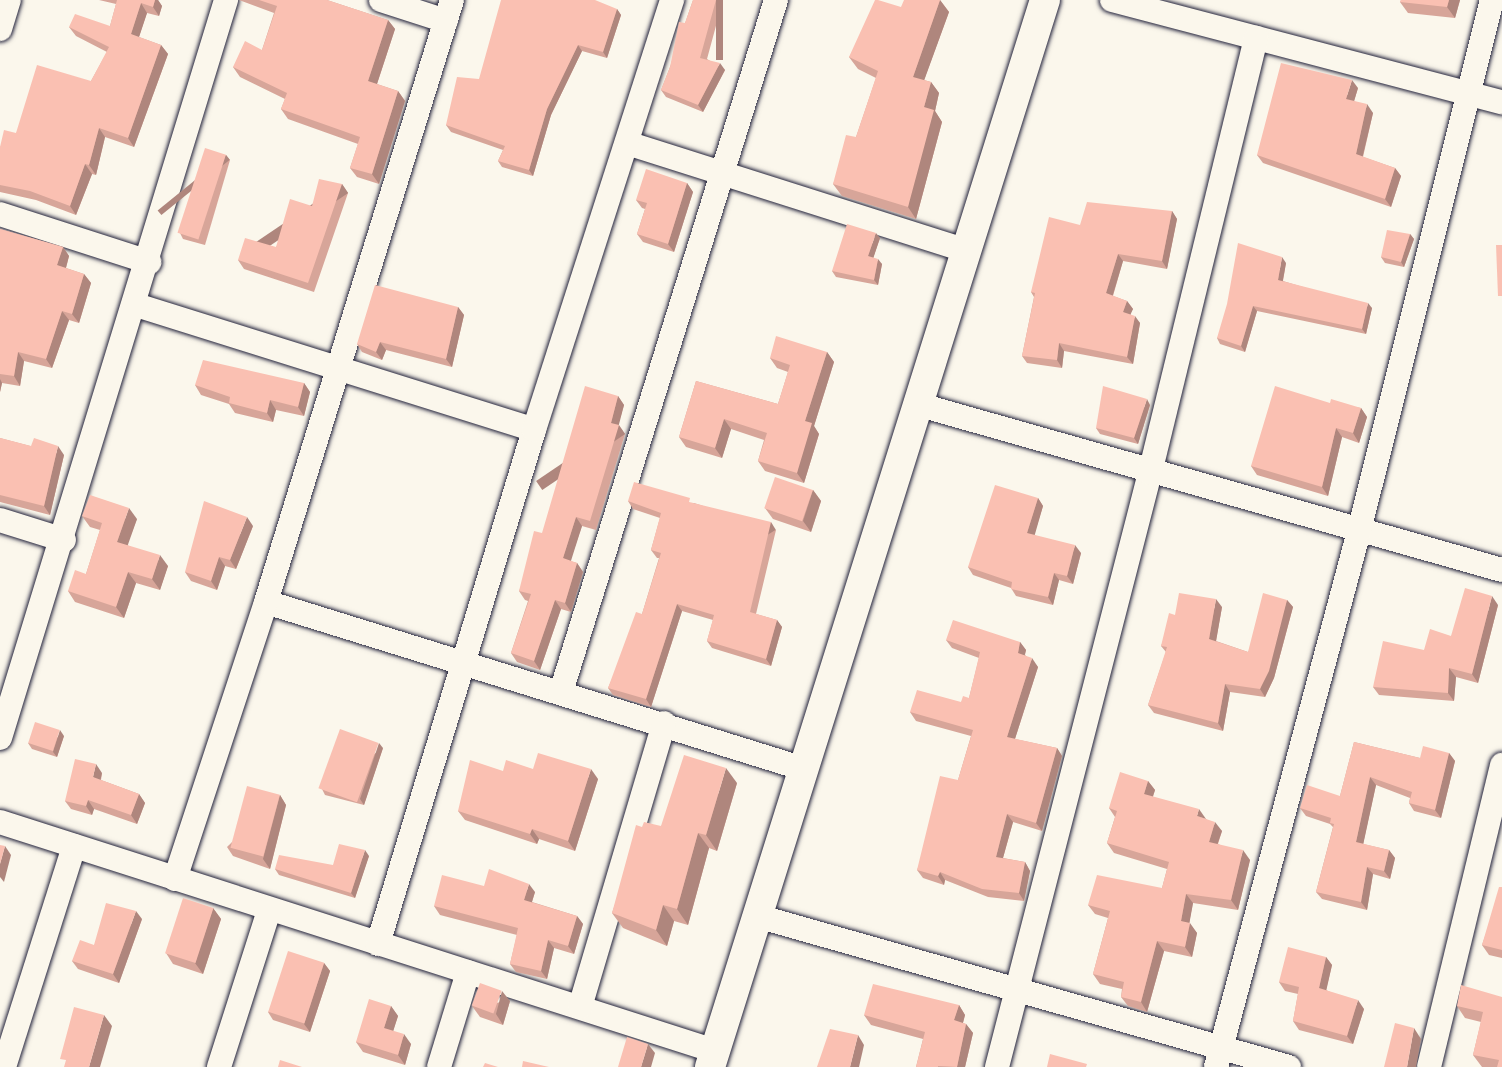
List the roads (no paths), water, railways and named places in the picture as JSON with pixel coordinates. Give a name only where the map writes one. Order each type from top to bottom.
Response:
[{"type":"street","points":[[0,28],[9,0]]},
{"type":"street","points":[[0,738],[136,305],[226,0]]},
{"type":"street","points":[[176,879],[266,602],[336,367],[449,10],[381,0]]},
{"type":"street","points":[[378,944],[534,430],[672,0]]},
{"type":"street","points":[[561,692],[776,0]]},
{"type":"street","points":[[0,822],[580,1007],[713,1059],[801,768],[920,405],[1045,0]]},
{"type":"street","points":[[1112,0],[1502,102]]},
{"type":"street","points":[[1218,1058],[1359,531],[1492,0]]},
{"type":"street","points":[[997,1067],[1150,473],[1256,38]]},
{"type":"street","points":[[627,143],[967,251]]},
{"type":"street","points":[[0,214],[149,262]]},
{"type":"street","points":[[136,305],[534,430]]},
{"type":"street","points":[[920,405],[1150,473],[1502,570]]},
{"type":"street","points":[[0,520],[64,540]]},
{"type":"street","points":[[266,602],[664,723],[801,768]]},
{"type":"street","points":[[580,1007],[664,723]]},
{"type":"street","points":[[1429,1067],[1502,765]]},
{"type":"street","points":[[4,1067],[74,846]]},
{"type":"street","points":[[219,1067],[269,909]]},
{"type":"street","points":[[757,916],[1017,993],[1218,1058],[1289,1067]]},
{"type":"street","points":[[439,1067],[468,972]]}]
